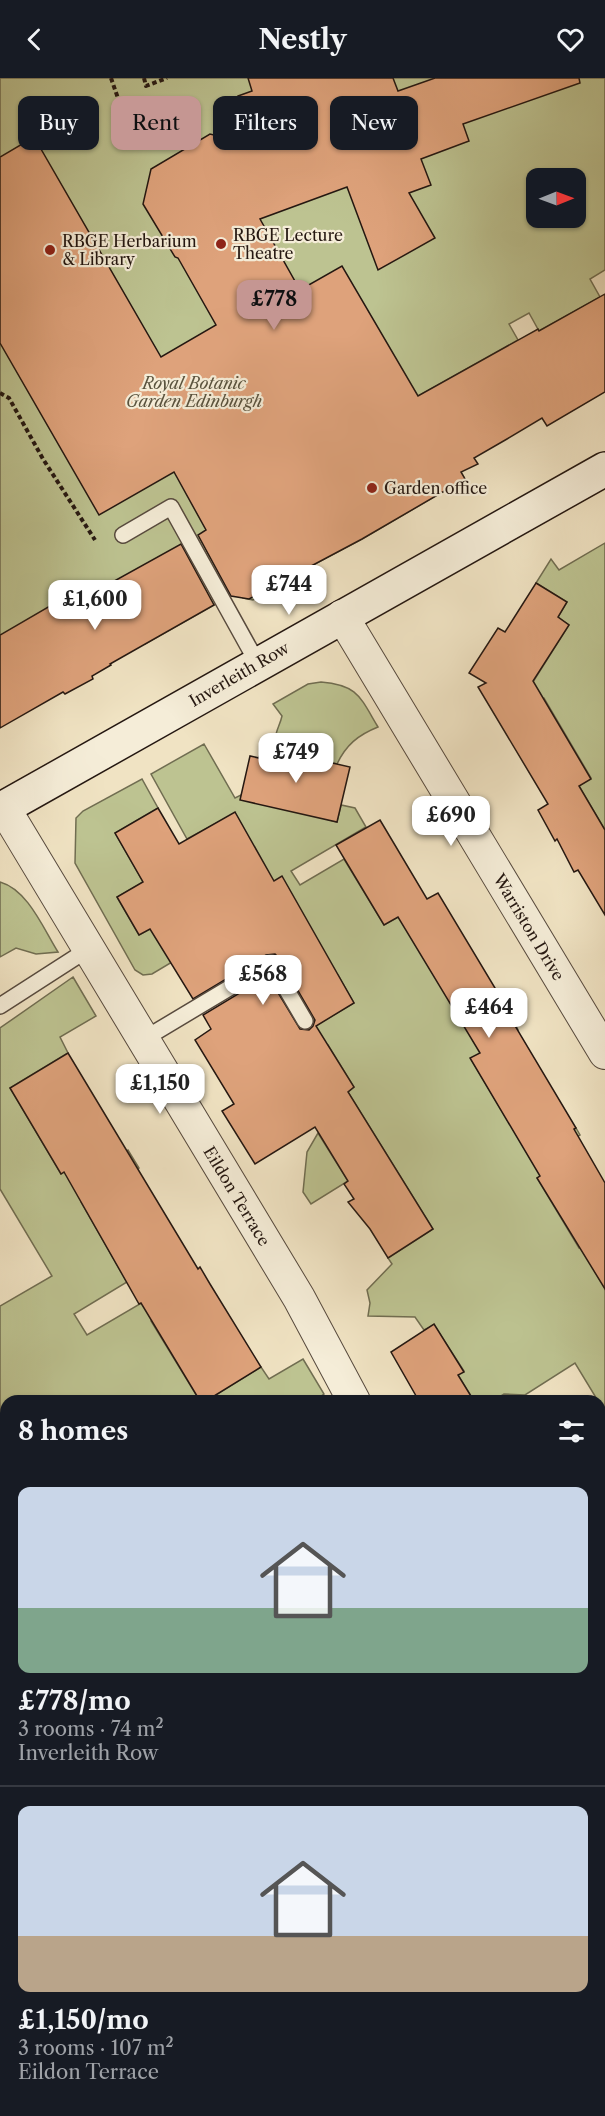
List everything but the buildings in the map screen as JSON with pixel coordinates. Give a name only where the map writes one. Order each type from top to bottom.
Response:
[{"type":"main road","name":"Inverleith Row","points":[[2,809],[605,469]]},
{"type":"street","name":"Warriston Drive","points":[[342,616],[596,1016],[605,1053]]},
{"type":"street","name":"Eildon Terrace","points":[[2,809],[90,948],[299,1298],[351,1395]]},
{"type":"lane","points":[[123,535],[171,507],[258,664]]},
{"type":"lane","points":[[0,1006],[90,948]]},
{"type":"lane","points":[[144,1039],[271,963],[305,1021]]},
{"type":"path","points":[[111,78],[117,96]]},
{"type":"path","points":[[144,78],[146,86],[166,78]]},
{"type":"path","points":[[0,393],[9,398],[43,459],[100,549],[123,535]]},
{"type":"green space","name":"Royal Botanic Garden Edinburgh","points":[[0,78],[605,78],[605,270],[590,279],[600,297],[539,331],[529,313],[509,324],[518,340],[418,396],[465,479],[362,539],[258,594],[258,597],[253,600],[243,598],[239,591],[145,644],[138,631],[0,635]]},
{"type":"green space","points":[[605,543],[605,830],[579,786],[591,778],[544,698],[519,704],[569,625],[558,617],[567,602],[536,583],[551,559],[559,570]]},
{"type":"green space","points":[[321,682],[343,686],[357,694],[378,727],[353,741],[337,764],[281,751],[276,741],[276,733],[282,716],[273,704],[308,684]]},
{"type":"green space","points":[[204,744],[235,798],[241,795],[337,822],[341,805],[355,808],[366,827],[291,871],[300,885],[344,859],[384,925],[398,917],[510,1013],[518,1030],[471,1059],[529,1156],[576,1128],[580,1135],[552,1152],[559,1165],[537,1178],[579,1248],[600,1235],[605,1289],[605,1395],[594,1395],[575,1363],[525,1395],[470,1395],[458,1375],[464,1371],[434,1325],[424,1330],[415,1317],[368,1316],[370,1303],[367,1290],[392,1264],[388,1258],[433,1229],[348,1092],[354,1087],[328,1045],[293,1039],[354,1003],[338,975],[259,910],[152,974],[143,975],[135,970],[75,863],[76,818],[83,811],[142,779],[158,808],[115,833],[143,882],[117,897],[139,935],[208,896],[235,813],[187,839],[151,774]]},
{"type":"green space","points":[[0,882],[10,886],[27,901],[58,952],[36,954],[16,948],[0,957]]},
{"type":"green space","points":[[73,977],[96,1016],[60,1037],[68,1053],[10,1088],[61,1174],[95,1154],[102,1166],[128,1150],[139,1168],[81,1202],[127,1282],[74,1314],[87,1335],[172,1285],[151,1321],[196,1395],[0,1395],[0,1306],[52,1276],[0,1189],[0,1028]]},
{"type":"green space","points":[[318,1133],[348,1181],[311,1204],[303,1192],[307,1152]]},
{"type":"green space","points":[[303,1359],[324,1394],[216,1395],[261,1367],[269,1379]]},
{"type":"place","name":"RBGE Lecture Theatre","points":[[221,244]]},
{"type":"place","name":"RBGE Herbarium & Library","points":[[50,250]]},
{"type":"place","name":"Garden office","points":[[372,488]]}]
